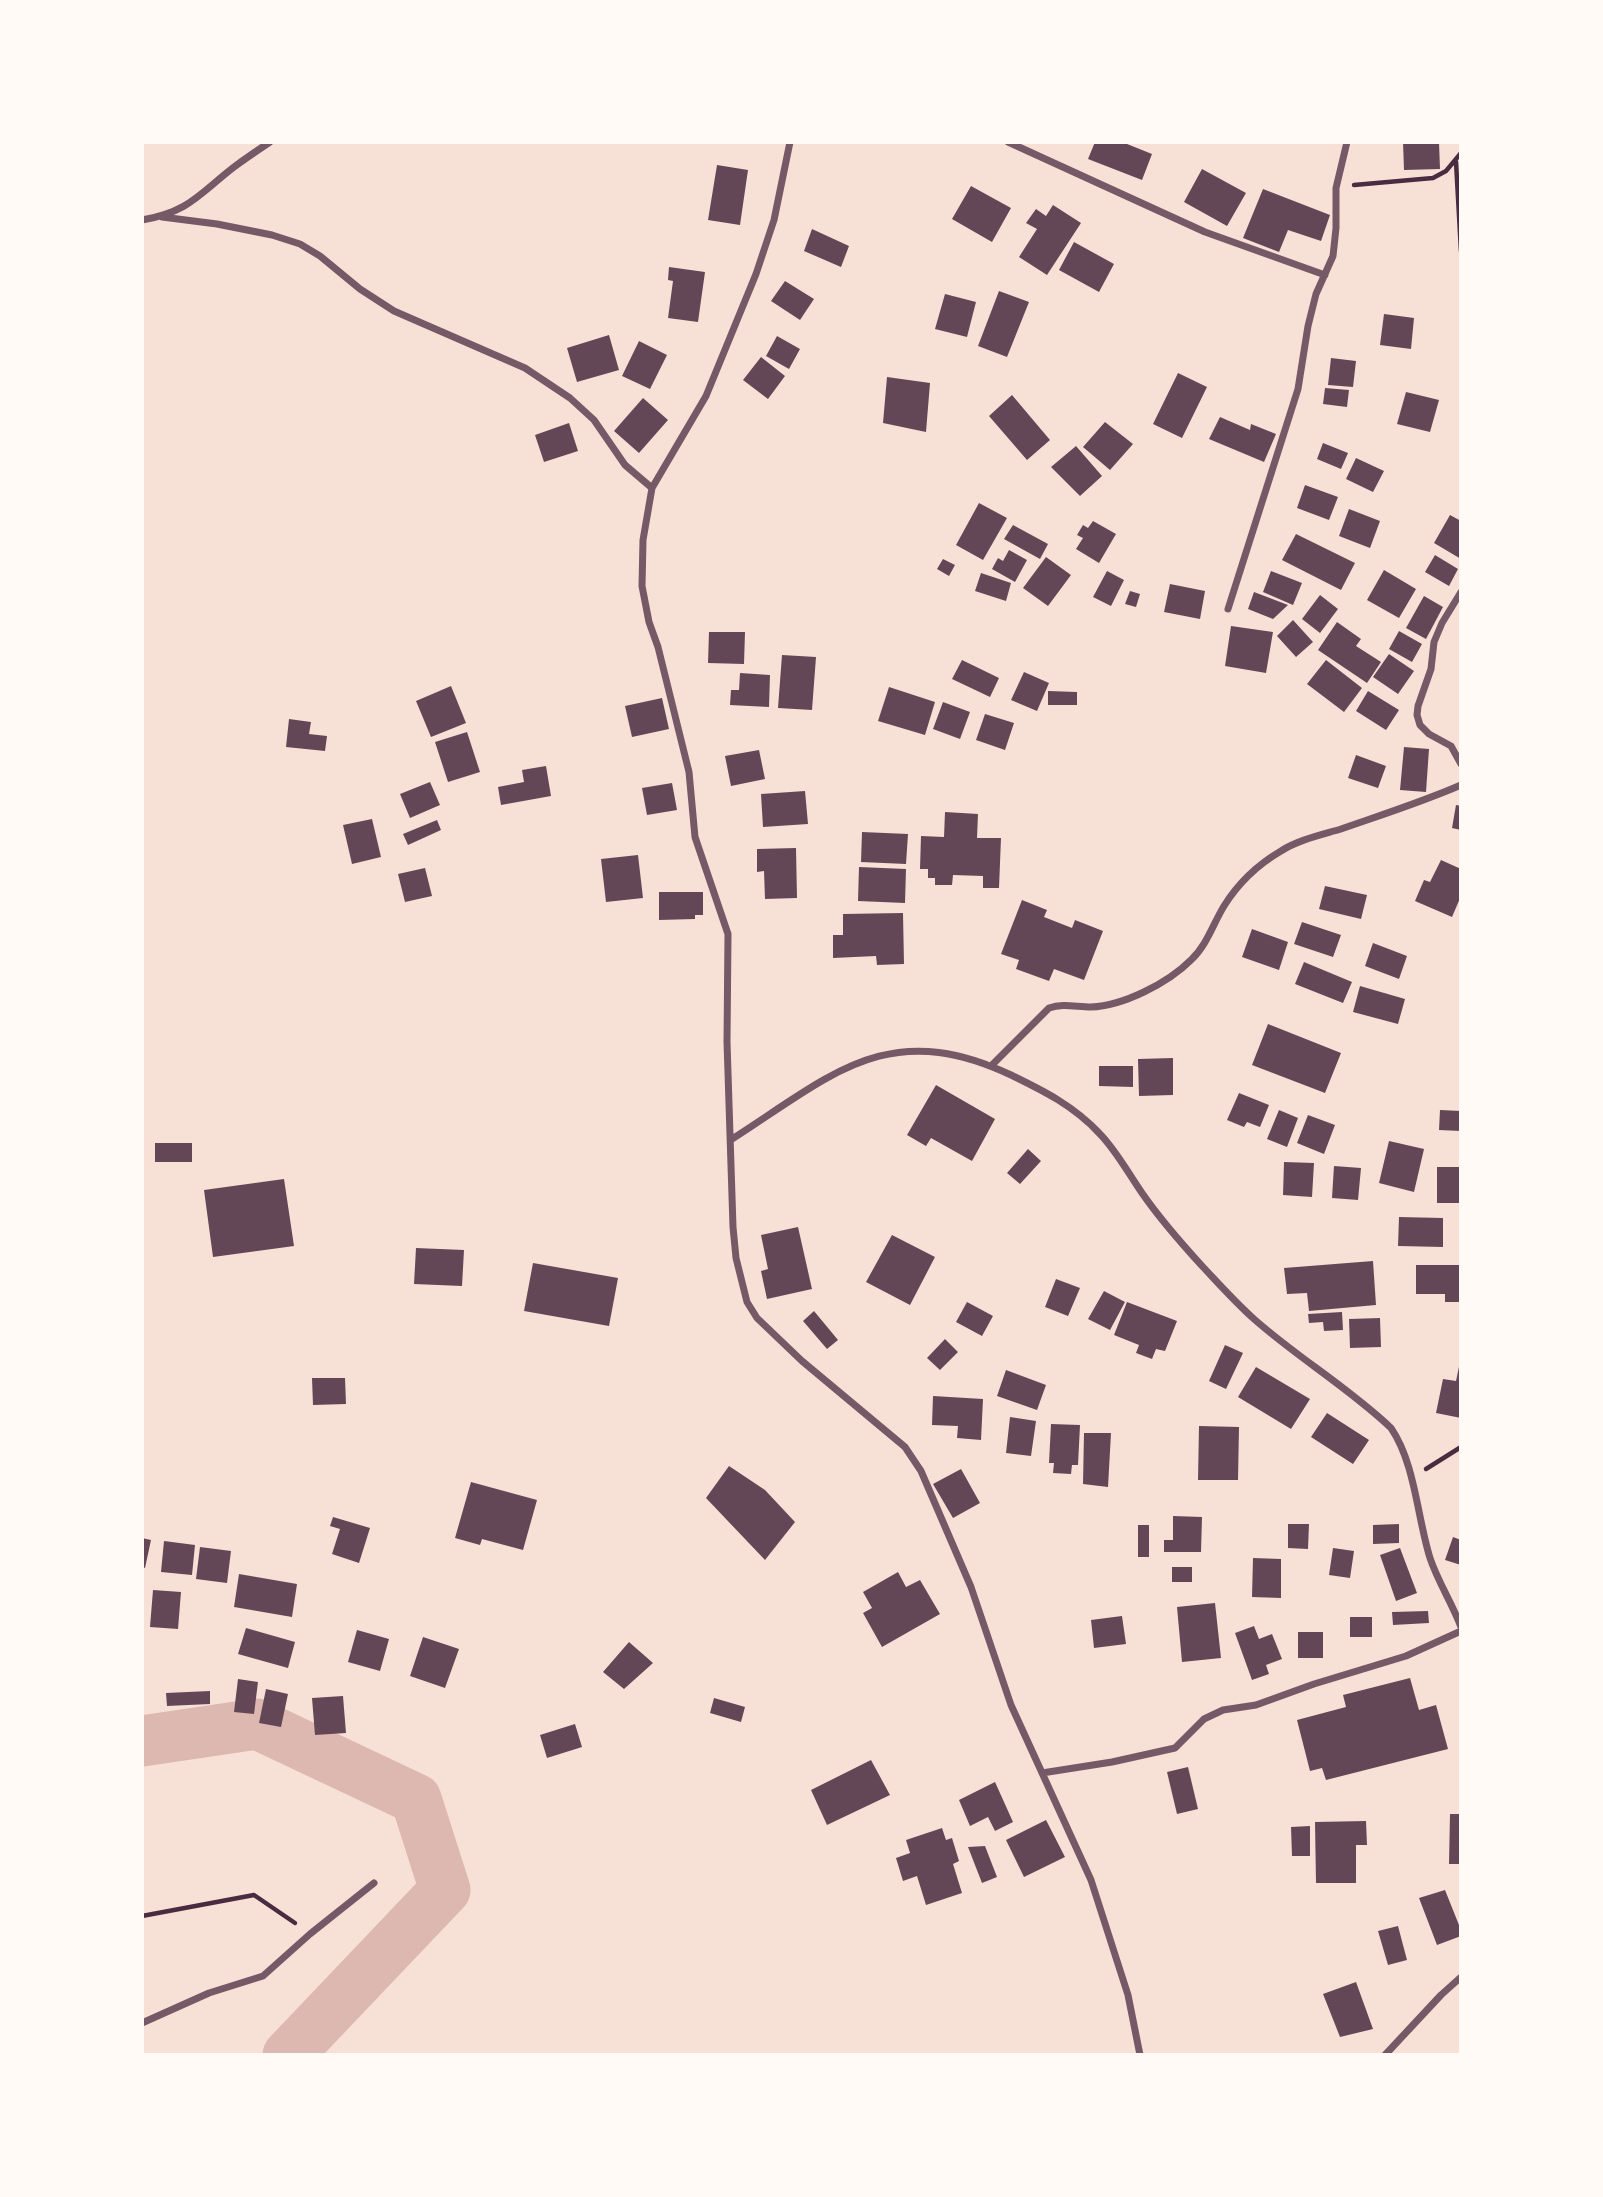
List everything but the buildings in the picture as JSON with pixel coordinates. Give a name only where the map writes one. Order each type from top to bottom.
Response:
[{"type":"street","points":[[162,217],[192,203],[234,167],[270,142]]},
{"type":"street","points":[[790,142],[774,220],[752,286],[706,396],[652,488],[643,540],[642,586],[689,772],[695,837],[728,934],[727,1042],[736,1258],[747,1302],[757,1318],[792,1352],[905,1447],[921,1471],[971,1587],[1011,1705],[1091,1880],[1128,1995],[1140,2055]]},
{"type":"street","points":[[1008,142],[1205,232],[1325,275]]},
{"type":"street","points":[[1228,609],[1298,389],[1308,326],[1332,256],[1336,188],[1347,142]]},
{"type":"street","points":[[142,220],[162,217],[217,224],[272,235],[300,244],[394,311],[525,368],[570,398],[594,420],[625,465],[652,488]]},
{"type":"street","points":[[1461,592],[1434,642],[1431,669],[1417,715],[1420,725],[1429,734],[1451,746],[1461,764]]},
{"type":"street","points":[[990,1066],[1049,1008],[1059,1004],[1090,1007],[1127,999],[1154,986],[1191,961],[1206,942],[1224,906],[1239,885],[1254,868],[1284,849],[1427,800],[1461,785]]},
{"type":"street","points":[[732,1139],[842,1069],[866,1059],[908,1051],[939,1051],[965,1056],[990,1066],[1065,1103],[1100,1133],[1156,1213],[1202,1266],[1254,1319],[1391,1428],[1405,1451],[1420,1526],[1431,1561],[1461,1629],[1406,1656],[1256,1705],[1223,1710],[1204,1719],[1175,1748],[1112,1762],[1042,1773]]},
{"type":"street","points":[[142,2023],[209,1993],[263,1976],[374,1882]]},
{"type":"street","points":[[1385,2055],[1461,1977]]},
{"type":"path","points":[[1336,188],[1433,178],[1446,171],[1461,153]]},
{"type":"path","points":[[1456,161],[1461,251]]},
{"type":"path","points":[[1411,1479],[1461,1447]]},
{"type":"path","points":[[142,1916],[254,1895],[310,1934]]},
{"type":"waterway","points":[[142,1741],[257,1724],[416,1799],[445,1890],[288,2055]]}]
